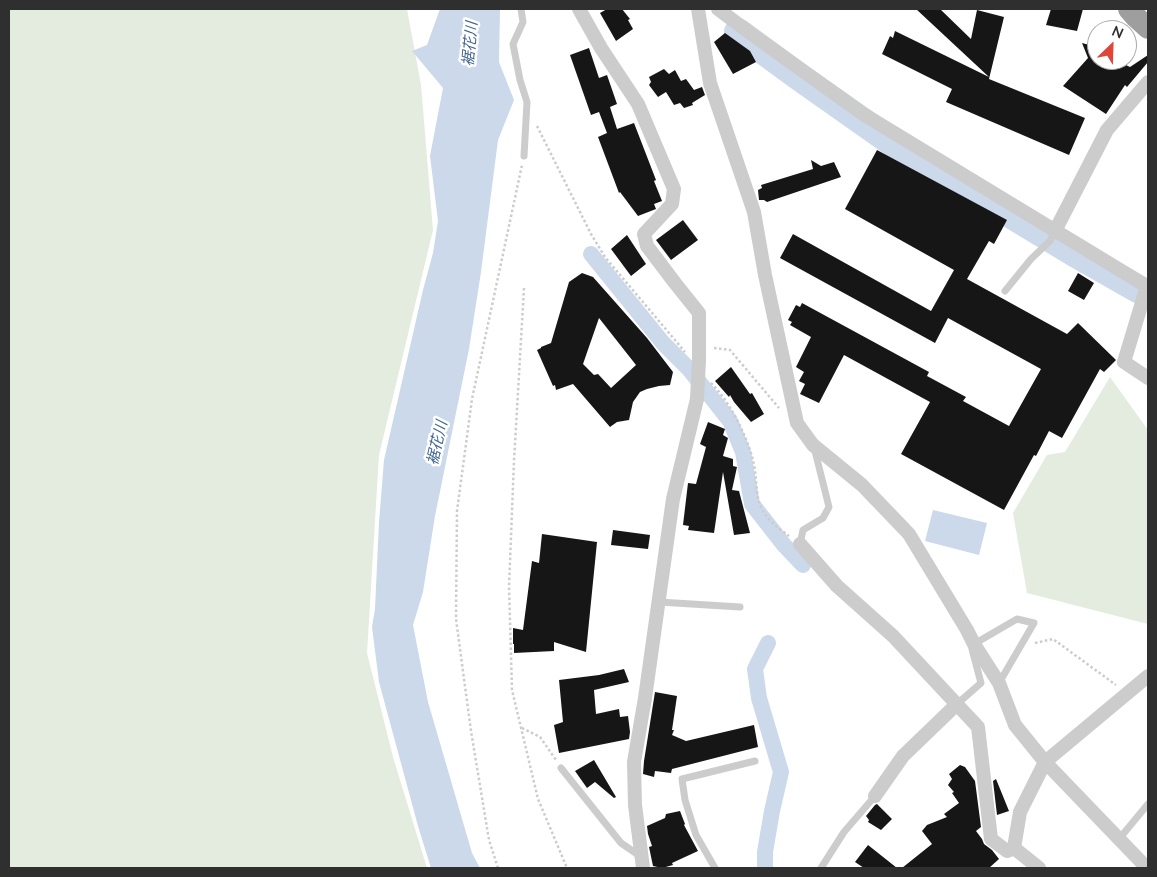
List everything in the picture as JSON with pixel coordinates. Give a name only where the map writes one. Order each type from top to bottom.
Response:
[{"type":"highway","points":[[1129,9],[1148,28]]},
{"type":"street","points":[[579,9],[601,48],[638,104],[674,189],[672,204],[644,234],[647,246],[699,313],[696,355],[697,399],[673,499],[634,762],[635,805],[643,863]]},
{"type":"street","points":[[698,9],[710,83],[754,212],[765,275],[797,423],[813,444],[862,484],[909,534],[999,683],[1015,725],[1045,762],[1147,868]]},
{"type":"street","points":[[718,9],[864,114],[1052,236],[1148,286],[1124,362],[1148,378]]},
{"type":"street","points":[[1052,236],[1107,130],[1148,82]]},
{"type":"street","points":[[800,544],[837,586],[893,636],[978,727],[991,838],[1007,851],[1014,848]]},
{"type":"street","points":[[1014,848],[1020,812],[1045,762],[1148,676]]},
{"type":"street","points":[[875,796],[903,756],[957,704]]},
{"type":"street","points":[[1014,848],[1039,868]]},
{"type":"lane","points":[[522,9],[524,22],[513,44],[520,80],[527,102],[524,156]]},
{"type":"lane","points":[[1006,291],[1052,236]]},
{"type":"lane","points":[[800,544],[803,530],[823,518],[829,507],[813,444]]},
{"type":"lane","points":[[659,602],[740,607]]},
{"type":"lane","points":[[974,644],[1017,619],[1034,623],[999,683]]},
{"type":"lane","points":[[957,704],[981,683],[967,630]]},
{"type":"lane","points":[[714,868],[696,834],[685,800],[682,779],[755,761]]},
{"type":"lane","points":[[560,768],[621,843],[643,863]]},
{"type":"lane","points":[[821,868],[844,832],[875,796]]},
{"type":"lane","points":[[1119,839],[1148,804]]},
{"type":"path","points":[[527,102],[534,120],[591,234],[605,257],[638,298],[696,355],[730,350],[786,416],[797,423]]},
{"type":"path","points":[[498,868],[489,840],[471,731],[456,619],[457,512],[472,399],[524,156]]},
{"type":"path","points":[[524,288],[509,587],[512,690],[538,799],[567,868]]},
{"type":"path","points":[[709,380],[731,409],[747,441],[753,461],[760,507],[786,534],[800,544]]},
{"type":"path","points":[[1020,646],[1053,639],[1128,693]]},
{"type":"path","points":[[522,728],[540,737],[560,768]]},
{"type":"shaded area","points":[[9,9],[407,9],[421,85],[433,230],[379,455],[367,653],[393,757],[427,868],[9,868]]},
{"type":"shaded area","points":[[1110,377],[1148,430],[1148,624],[1027,593],[1013,513],[1047,455],[1065,452]]},
{"type":"water","name":"裾花川","points":[[440,9],[500,9],[499,62],[514,100],[498,140],[469,349],[435,516],[423,592],[413,625],[428,702],[472,853],[480,868],[431,868],[379,682],[372,627],[375,609],[384,460],[433,253],[438,221],[430,156],[443,88],[412,51],[427,45]]},
{"type":"water","points":[[933,510],[987,523],[979,555],[925,541]]},
{"type":"building","points":[[607,9],[622,9],[630,19],[628,20],[633,29],[616,41],[600,13]]},
{"type":"building","points":[[916,9],[940,9],[971,39],[977,10],[1004,17],[989,79],[1085,118],[1069,155],[946,102],[952,89],[882,54],[890,36],[893,38],[895,31],[989,77]]},
{"type":"building","points":[[1051,9],[1083,9],[1077,31],[1046,25]]},
{"type":"building","points":[[725,33],[750,51],[756,62],[733,74],[714,42]]},
{"type":"building","points":[[1082,43],[1087,44],[1087,56]]},
{"type":"building","points":[[589,48],[599,78],[607,75],[617,104],[610,107],[617,129],[634,123],[656,180],[654,181],[662,201],[654,204],[656,209],[638,216],[619,193],[598,137],[607,133],[599,112],[591,115],[570,55]]},
{"type":"building","points":[[1148,55],[1148,62],[1127,87],[1125,85],[1106,114],[1063,86],[1087,59],[1087,70],[1137,70],[1137,62]]},
{"type":"building","points":[[664,69],[669,74],[675,70],[681,81],[686,79],[694,90],[702,87],[705,95],[692,103],[693,105],[684,108],[680,103],[674,105],[666,92],[658,97],[649,85],[651,82],[649,77]]},
{"type":"building","points":[[877,150],[1007,220],[994,244],[989,241],[967,279],[1067,334],[1078,323],[1116,360],[1104,372],[1100,369],[1062,438],[1049,431],[1004,510],[901,454],[930,402],[844,355],[819,403],[800,394],[805,384],[799,381],[804,372],[796,367],[811,337],[790,325],[792,322],[788,320],[796,305],[800,307],[802,303],[929,372],[927,376],[966,397],[963,401],[1009,426],[1041,369],[948,318],[935,343],[780,258],[793,234],[931,311],[954,270],[845,209]]},
{"type":"building","points":[[811,160],[821,166],[834,162],[841,177],[767,202],[759,200],[758,190],[762,188],[761,185],[813,169]]},
{"type":"building","points":[[683,220],[698,240],[671,260],[656,240]]},
{"type":"building","points":[[627,235],[646,264],[631,276],[611,249]]},
{"type":"building","points":[[582,273],[593,277],[647,338],[673,372],[670,385],[659,386],[640,392],[633,402],[629,420],[617,422],[610,427],[573,384],[556,390],[537,350],[551,343],[569,282]],"holes":[[[599,318],[636,365],[611,388],[598,374],[594,375],[583,364]]]},
{"type":"building","points":[[1078,273],[1094,283],[1084,300],[1068,291]]},
{"type":"building","points":[[731,367],[750,394],[752,393],[764,414],[751,422],[730,395],[729,397],[715,381]]},
{"type":"building","points":[[708,422],[725,429],[723,435],[728,438],[723,456],[733,459],[733,466],[737,467],[732,490],[739,491],[750,533],[734,535],[723,472],[714,533],[688,530],[689,526],[683,525],[688,483],[696,484],[706,447],[700,444]]},
{"type":"building","points":[[613,530],[650,535],[648,549],[611,545]]},
{"type":"building","points":[[542,534],[597,542],[586,652],[554,642],[554,651],[514,653],[513,628],[523,630],[532,561],[539,563]]},
{"type":"building","points":[[624,669],[629,682],[594,690],[596,714],[619,709],[620,717],[628,716],[629,739],[559,753],[554,725],[563,722],[559,680],[599,675]]},
{"type":"building","points":[[655,692],[677,696],[672,735],[686,741],[754,725],[758,747],[672,769],[671,773],[655,771],[654,777],[643,774]]},
{"type":"building","points":[[594,760],[616,797],[614,798],[595,782],[587,788],[575,771]]},
{"type":"building","points":[[960,765],[965,767],[975,781],[981,827],[976,831],[984,844],[999,859],[989,868],[902,868],[932,844],[922,831],[927,825],[947,817],[944,814],[959,803],[948,785],[952,779],[949,774]]},
{"type":"building","points":[[996,779],[1009,811],[997,815],[993,781]]},
{"type":"building","points":[[877,804],[892,819],[881,830],[868,822],[869,820],[866,816]]},
{"type":"building","points":[[680,811],[684,825],[698,851],[672,863],[673,865],[662,868],[653,866],[649,847],[652,846],[647,826],[665,818],[666,814]]},
{"type":"building","points":[[868,845],[897,868],[864,868],[855,862]]},
{"type":"waterway","points":[[738,32],[896,145],[1138,289]]},
{"type":"waterway","points":[[591,254],[663,343],[689,369],[730,421],[743,452],[752,504],[784,545],[803,565]]},
{"type":"waterway","points":[[765,868],[765,852],[781,772],[759,698],[755,669],[768,643]]}]
